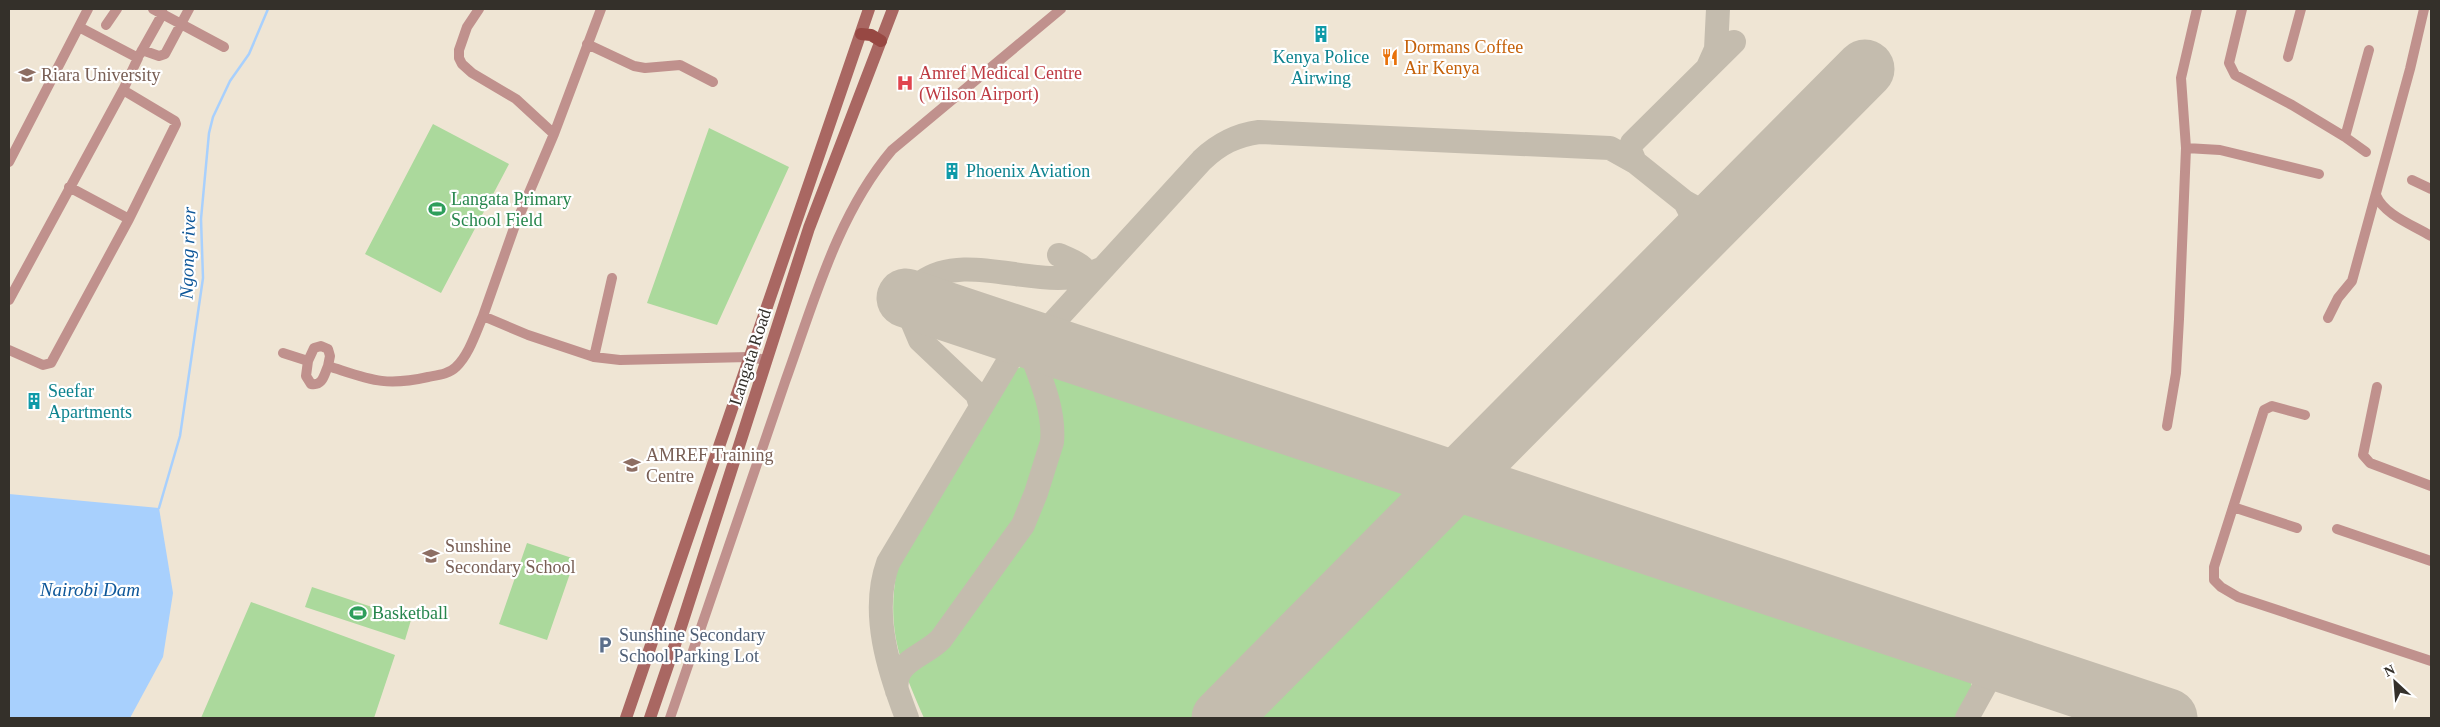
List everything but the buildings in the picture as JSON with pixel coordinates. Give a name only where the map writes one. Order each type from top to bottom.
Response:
[{"type":"main road","name":"Langata Road","points":[[626,718],[869,9]]},
{"type":"main road","name":"Langata Road","points":[[650,718],[809,228],[893,9]]},
{"type":"main road","points":[[860,34],[871,35],[881,41]]},
{"type":"street","points":[[9,162],[88,9]]},
{"type":"street","points":[[106,25],[117,9]]},
{"type":"street","points":[[153,9],[224,47]]},
{"type":"street","points":[[79,27],[140,54],[159,56],[165,54],[189,9]]},
{"type":"street","points":[[479,9],[467,27],[459,50],[459,58],[462,64],[472,73],[516,99],[554,134]]},
{"type":"street","points":[[328,366],[380,383],[406,382],[447,373],[456,367],[463,358],[484,316],[514,228],[554,134],[602,9]]},
{"type":"street","points":[[670,718],[746,492],[811,309],[842,230],[863,190],[892,150],[1061,9]]},
{"type":"street","points":[[2167,426],[2176,373],[2178,346],[2186,148],[2182,78],[2197,9]]},
{"type":"street","points":[[2242,9],[2228,63],[2235,75],[2292,105],[2366,152]]},
{"type":"street","points":[[2288,57],[2301,9]]},
{"type":"street","points":[[2328,318],[2338,298],[2352,280],[2424,9]]},
{"type":"street","points":[[9,300],[163,13]]},
{"type":"street","points":[[587,44],[634,66],[645,68],[680,65],[713,82]]},
{"type":"street","points":[[2345,137],[2369,50]]},
{"type":"street","points":[[9,350],[43,365],[52,363],[129,219],[176,124],[175,121],[123,90]]},
{"type":"street","points":[[2186,148],[2220,150],[2319,174]]},
{"type":"street","points":[[2412,180],[2431,189]]},
{"type":"street","points":[[69,187],[129,219]]},
{"type":"street","points":[[2376,195],[2378,202],[2389,211],[2431,236]]},
{"type":"street","points":[[594,357],[612,278]]},
{"type":"street","points":[[484,316],[528,335],[594,357],[620,360],[749,357],[766,360]]},
{"type":"street","points":[[321,346],[328,349],[330,356],[328,366],[322,381],[319,384],[311,384],[306,376],[308,361],[314,348],[321,346]]},
{"type":"street","points":[[283,354],[308,361]]},
{"type":"street","points":[[2377,387],[2363,455],[2370,463],[2431,484]]},
{"type":"street","points":[[2305,415],[2272,406],[2264,410],[2214,567],[2214,580],[2221,587],[2238,596],[2431,661]]},
{"type":"street","points":[[2233,507],[2297,528]]},
{"type":"street","points":[[2337,529],[2431,561]]},
{"type":"green space","name":"Langata Primary School Field","points":[[433,124],[509,164],[441,293],[365,254]]},
{"type":"green space","points":[[709,128],[789,167],[717,325],[647,303]]},
{"type":"green space","points":[[1027,363],[1038,363],[1404,488],[1410,494],[1411,501],[1199,718],[924,718],[908,680],[897,646],[893,610],[897,569],[1000,391],[1015,370]]},
{"type":"green space","points":[[1461,510],[1716,590],[1968,676],[1972,687],[1971,698],[1959,718],[1249,718]]},
{"type":"green space","points":[[527,543],[575,559],[547,640],[499,624]]},
{"type":"green space","name":"Basketball","points":[[312,587],[411,620],[405,640],[305,607]]},
{"type":"green space","points":[[251,602],[395,655],[374,718],[201,718]]},
{"type":"water","name":"Nairobi Dam","points":[[9,494],[159,508],[173,593],[163,657],[130,718],[9,718]]},
{"type":"waterway","name":"Ngong river","points":[[159,508],[180,436],[203,278],[201,219],[209,133],[213,117],[230,81],[249,54],[268,9]]},
{"type":"taxiway","points":[[1708,67],[1716,49],[1718,9]]},
{"type":"taxiway","points":[[1635,162],[1630,150],[1632,143],[1734,42]]},
{"type":"taxiway","points":[[1062,350],[1051,335],[1050,328],[1052,324],[1202,160],[1228,141],[1251,133],[1610,148],[1635,162],[1685,202],[1712,216],[1723,212]]},
{"type":"taxiway","points":[[1685,202],[1695,221],[1692,243]]},
{"type":"taxiway","points":[[1059,255],[1076,263],[1085,270],[1087,275],[1085,287]]},
{"type":"taxiway","points":[[922,282],[941,273],[962,270],[985,270],[1057,278],[1079,276],[1101,269]]},
{"type":"taxiway","points":[[909,314],[920,340],[977,394],[981,406]]},
{"type":"taxiway","points":[[897,691],[899,673],[911,660],[941,639],[1023,525],[1036,493],[1052,442],[1052,430],[1046,394],[1029,348]]},
{"type":"taxiway","points":[[907,718],[888,661],[881,622],[883,582],[888,563],[1014,352],[1029,348],[1062,350]]},
{"type":"taxiway","points":[[1967,718],[1998,662]]},
{"type":"runway","points":[[1221,718],[1865,69]]},
{"type":"runway","points":[[906,298],[2168,718]]},
{"type":"place","name":"Kenya Police Airwing","points":[[1321,34]]},
{"type":"place","name":"Dormans Coffee Air Kenya","points":[[1390,57]]},
{"type":"place","name":"Riara University","points":[[27,75]]},
{"type":"place","name":"Amref Medical Centre (Wilson Airport)","points":[[905,83]]},
{"type":"place","name":"Phoenix Aviation","points":[[952,171]]},
{"type":"place","name":"Langata Primary School Field","points":[[437,209]]},
{"type":"place","name":"Seefar Apartments","points":[[34,401]]},
{"type":"place","name":"AMREF Training Centre","points":[[632,465]]},
{"type":"place","name":"Sunshine Secondary School","points":[[431,556]]},
{"type":"place","name":"Basketball","points":[[358,613]]},
{"type":"place","name":"Sunshine Secondary School Parking Lot","points":[[605,645]]}]
